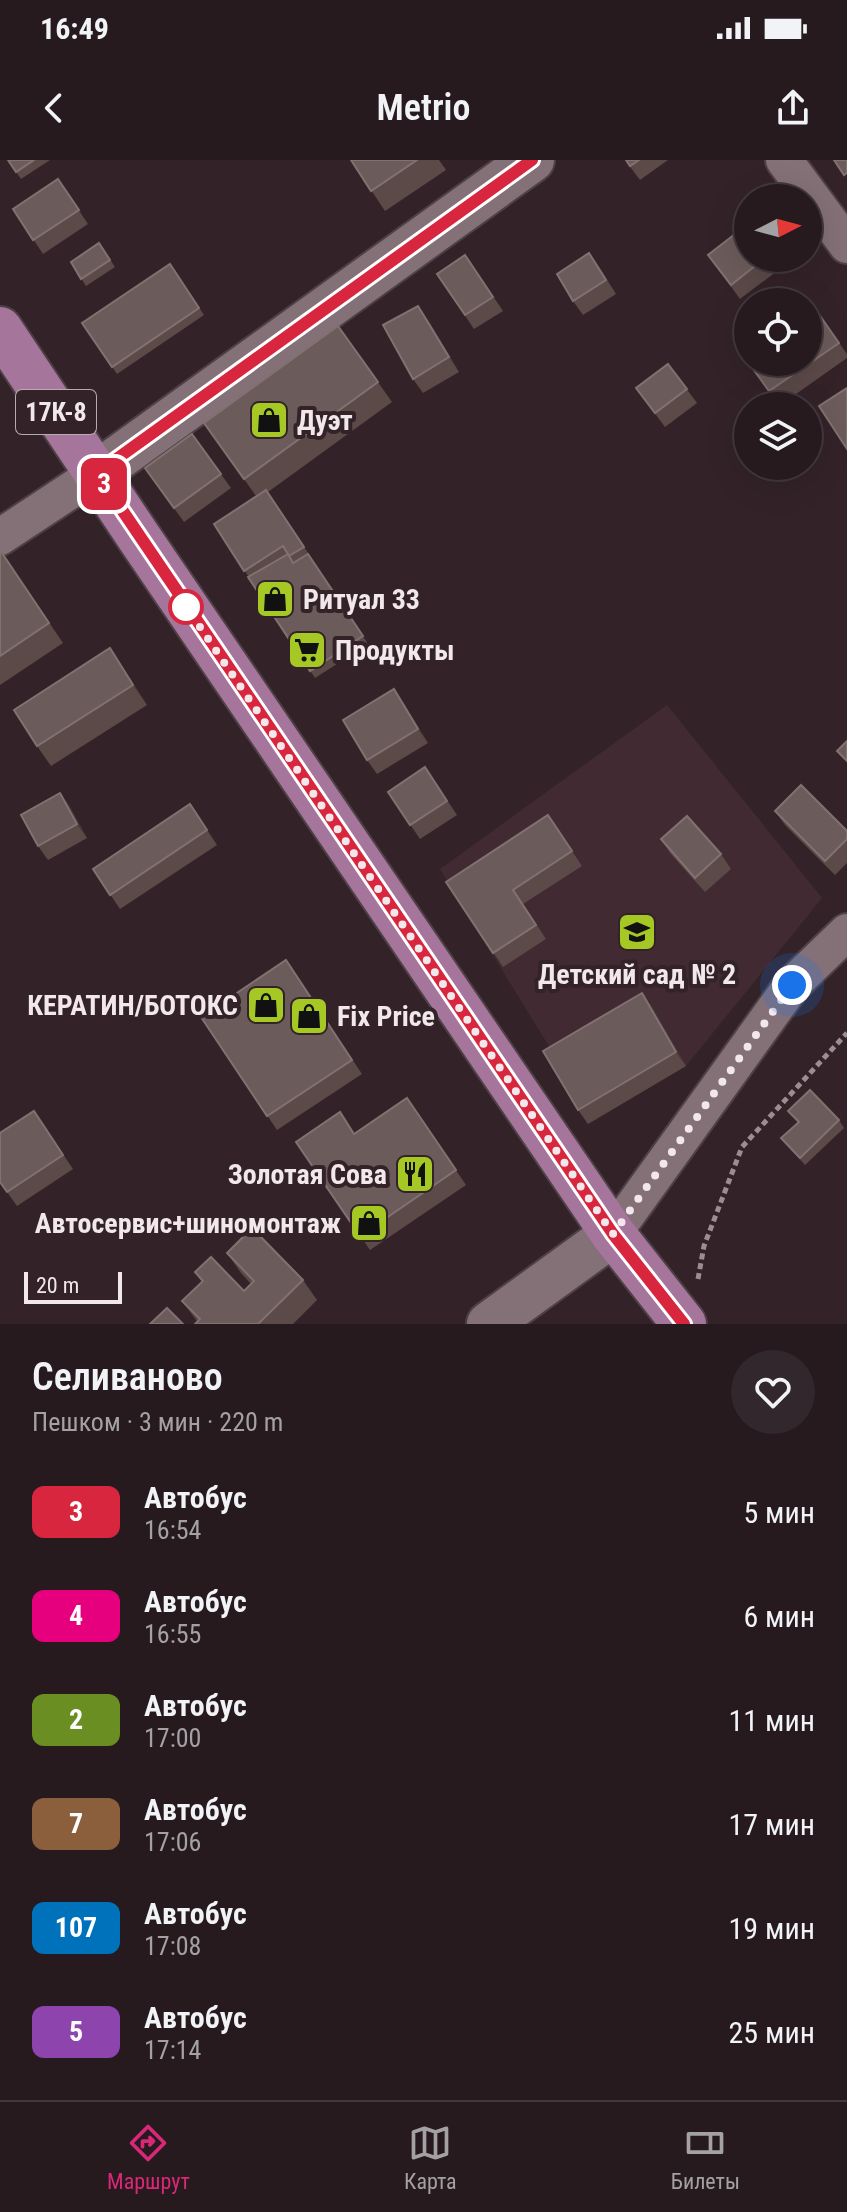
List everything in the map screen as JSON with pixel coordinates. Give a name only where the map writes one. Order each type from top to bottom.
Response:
[{"type":"main road","points":[[532,160],[97,473],[613,1234],[684,1324]]},
{"type":"main road","name":"17К-8","points":[[0,329],[97,473]]},
{"type":"main road","points":[[489,1324],[613,1234]]},
{"type":"street","points":[[784,160],[847,245]]},
{"type":"street","points":[[0,537],[97,473]]},
{"type":"street","points":[[613,1234],[792,985],[847,932]]},
{"type":"path","points":[[698,1283],[704,1246],[742,1147],[847,1033]]},
{"type":"shaded area","name":"Детский сад № 2","points":[[667,705],[822,898],[686,1066],[588,1124],[553,1065],[558,1061],[440,869]]},
{"type":"building","points":[[8,160],[34,160],[16,172]]},
{"type":"building","points":[[351,160],[417,160],[371,191]]},
{"type":"building","points":[[834,160],[847,160],[847,173],[844,175]]},
{"type":"building","points":[[58,179],[79,210],[33,240],[13,209]]},
{"type":"building","points":[[734,235],[734,272],[747,272],[731,285],[708,255]]},
{"type":"building","points":[[99,243],[110,260],[81,279],[71,262]]},
{"type":"building","points":[[589,253],[606,280],[573,301],[557,274]]},
{"type":"building","points":[[465,255],[493,297],[465,315],[437,274]]},
{"type":"building","points":[[170,264],[199,308],[112,367],[82,323]]},
{"type":"building","points":[[418,306],[449,357],[413,379],[383,325]]},
{"type":"building","points":[[822,319],[839,343],[822,355]]},
{"type":"building","points":[[338,326],[378,382],[244,479],[204,423]]},
{"type":"building","points":[[668,364],[687,389],[655,413],[636,388]]},
{"type":"building","points":[[758,376],[791,376],[769,391]]},
{"type":"building","points":[[847,388],[847,449],[822,411],[822,404]]},
{"type":"building","points":[[192,434],[221,474],[174,508],[145,468]]},
{"type":"building","points":[[266,490],[304,547],[289,556],[283,546],[244,571],[214,524]]},
{"type":"building","points":[[0,550],[49,623],[0,656]]},
{"type":"building","points":[[288,554],[293,563],[308,554],[363,636],[310,671],[248,577]]},
{"type":"building","points":[[110,648],[133,685],[37,746],[14,710]]},
{"type":"building","points":[[394,689],[418,729],[367,760],[343,720]]},
{"type":"building","points":[[847,741],[847,761],[837,751]]},
{"type":"building","points":[[425,767],[447,801],[410,825],[388,792]]},
{"type":"building","points":[[801,785],[847,831],[847,839],[825,861],[775,811]]},
{"type":"building","points":[[60,793],[77,824],[38,846],[21,815]]},
{"type":"building","points":[[190,804],[207,830],[110,895],[93,869]]},
{"type":"building","points":[[548,815],[572,851],[513,890],[536,925],[493,953],[446,882]]},
{"type":"building","points":[[687,816],[721,854],[695,878],[661,839]]},
{"type":"building","points":[[286,960],[352,1060],[267,1116],[201,1017]]},
{"type":"building","points":[[642,993],[676,1052],[578,1110],[543,1051]]},
{"type":"building","points":[[810,1090],[839,1120],[800,1158],[781,1138],[799,1122],[788,1111]]},
{"type":"building","points":[[407,1098],[456,1170],[360,1236],[296,1142],[340,1112],[354,1134]]},
{"type":"building","points":[[34,1111],[63,1155],[7,1192],[0,1182],[0,1133]]},
{"type":"building","points":[[252,1228],[303,1280],[258,1324],[195,1324],[200,1319],[182,1301],[203,1281],[195,1272],[211,1257],[244,1291],[254,1281],[227,1253]]},
{"type":"building","points":[[167,1308],[183,1324],[150,1324]]},
{"type":"bus line","name":"3","points":[[532,160],[97,473],[613,1234],[684,1324]]},
{"type":"place","name":"Дуэт","points":[[269,420]]},
{"type":"place","name":"Ритуал 33","points":[[275,599]]},
{"type":"place","name":"Продукты","points":[[307,650]]},
{"type":"place","name":"Детский сад № 2","points":[[637,932]]},
{"type":"place","name":"КЕРАТИН/БОТОКС","points":[[266,1005]]},
{"type":"place","name":"Fix Price","points":[[309,1016]]},
{"type":"place","name":"Золотая Сова","points":[[415,1174]]},
{"type":"place","name":"Автосервис+шиномонтаж","points":[[369,1223]]},
{"type":"route","points":[[186,607],[613,1234],[792,985]]}]
